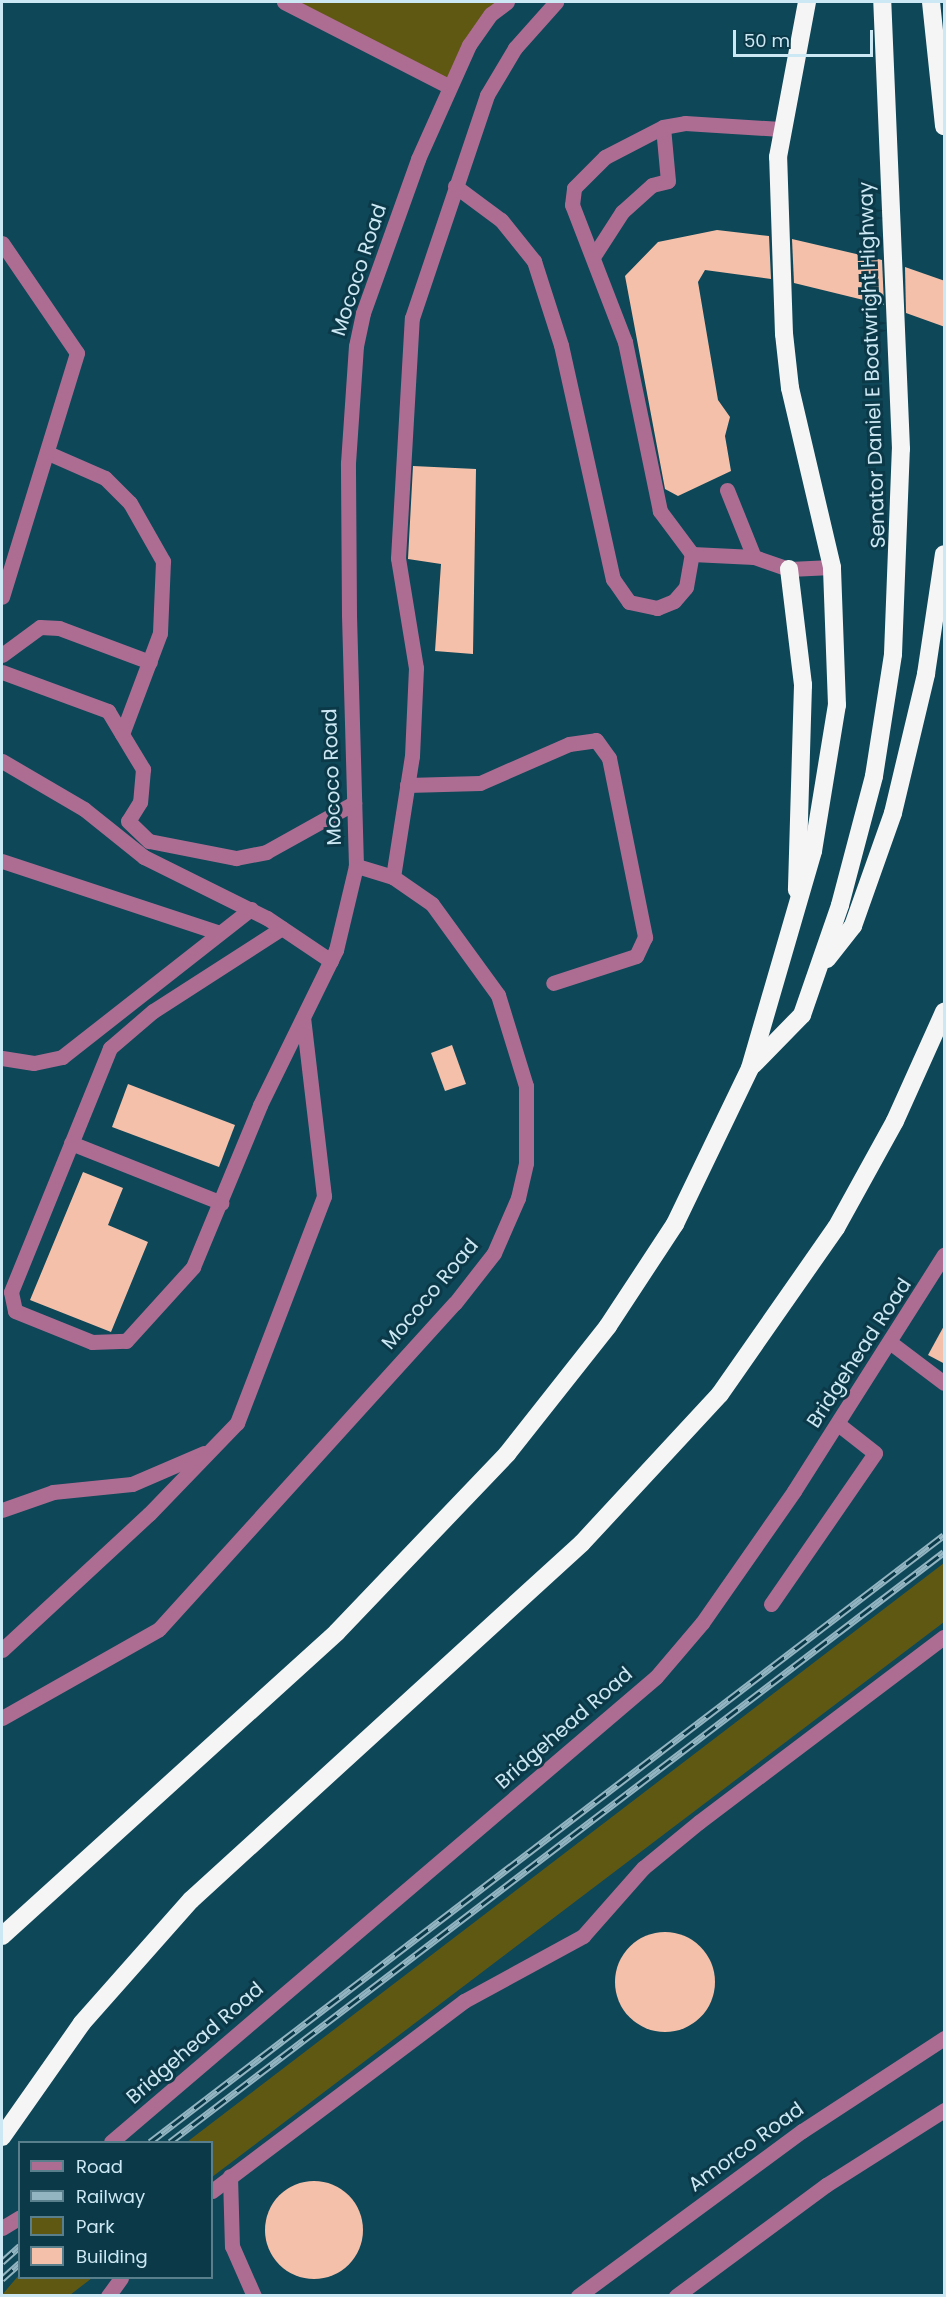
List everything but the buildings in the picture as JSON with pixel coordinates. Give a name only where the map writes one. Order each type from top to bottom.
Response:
[{"type":"highway","name":"Senator Daniel E Boatwright Highway","points":[[2,1936],[220,1739],[432,1538],[533,1423],[608,1326],[696,1188],[750,1068],[797,913],[818,829],[835,725],[838,644],[832,567],[786,368],[778,196],[781,129],[807,2]]},
{"type":"highway","name":"Senator Daniel E Boatwright Highway","points":[[750,1068],[802,1015],[818,970],[872,785],[897,613],[901,449],[882,2]]},
{"type":"highway","points":[[931,2],[945,126]]},
{"type":"highway","name":"Senator Daniel E Boatwright Highway","points":[[818,970],[853,926],[884,842],[920,704],[945,554]]},
{"type":"highway","points":[[789,569],[803,685],[796,794],[797,913]]},
{"type":"highway","points":[[2,2137],[82,2023],[191,1900],[582,1543],[694,1425],[769,1329],[836,1228],[895,1121],[945,1012]]},
{"type":"street","points":[[284,2],[450,87]]},
{"type":"street","name":"Mococo Road","points":[[2,1718],[139,1645],[159,1629],[494,1253],[518,1198],[526,1163],[526,1086],[517,1044],[498,995],[473,954],[432,904],[393,877],[356,866],[348,463],[356,346],[418,159],[469,45],[491,14],[507,2]]},
{"type":"street","points":[[393,877],[407,785],[416,668],[398,558],[412,318],[487,95],[515,48],[556,2]]},
{"type":"street","points":[[455,186],[519,238],[540,275],[610,570],[622,595],[648,608],[674,601],[690,579],[692,554],[660,512],[627,348],[572,205],[574,188],[605,157],[663,127],[709,123],[781,129]]},
{"type":"street","points":[[592,257],[622,212],[652,185],[668,181],[663,127]]},
{"type":"street","points":[[2,243],[77,353],[2,597]]},
{"type":"street","points":[[48,453],[105,478],[150,532],[164,561],[160,633],[122,734]]},
{"type":"street","points":[[727,490],[754,557]]},
{"type":"street","points":[[692,554],[754,557],[789,569],[832,567]]},
{"type":"street","points":[[2,655],[40,627],[59,628],[150,662]]},
{"type":"street","points":[[2,672],[108,711],[143,769],[140,802],[128,821],[149,841],[236,858],[266,852],[354,803]]},
{"type":"street","points":[[407,785],[480,783],[569,744],[596,740],[609,758],[645,937],[636,956],[553,983]]},
{"type":"street","points":[[2,761],[84,809],[144,856],[250,909],[331,960]]},
{"type":"street","points":[[2,861],[217,932]]},
{"type":"street","points":[[282,928],[153,1011],[110,1048],[11,1292],[15,1311],[92,1342],[126,1341],[193,1267],[222,1203],[260,1106],[331,960],[356,866]]},
{"type":"street","points":[[2,1058],[34,1063],[62,1057],[217,932],[250,909]]},
{"type":"street","points":[[2,1650],[217,1446],[237,1423],[324,1196],[303,1017]]},
{"type":"street","points":[[71,1143],[222,1203]]},
{"type":"street","name":"Bridgehead Road","points":[[112,2141],[656,1677],[723,1594],[838,1424],[945,1255]]},
{"type":"street","points":[[891,1343],[945,1383]]},
{"type":"street","points":[[771,1604],[875,1453],[838,1424]]},
{"type":"street","points":[[2,1510],[53,1492],[132,1484],[217,1446]]},
{"type":"street","points":[[213,2190],[464,2001],[583,1936],[643,1868],[699,1822],[945,1637]]},
{"type":"street","name":"Amorco Road","points":[[578,2295],[802,2131],[945,2038]]},
{"type":"street","points":[[676,2295],[826,2186],[945,2110]]},
{"type":"street","points":[[230,2176],[232,2246],[254,2295]]},
{"type":"street","points":[[2,2229],[18,2218]]},
{"type":"street","points":[[699,2278],[702,2295]]},
{"type":"street","points":[[108,2295],[120,2279]]},
{"type":"shaded area","points":[[2,2],[944,2],[944,2295],[2,2296]]},
{"type":"green space","points":[[284,2],[507,2],[491,14],[450,87]]},
{"type":"green space","points":[[944,1563],[944,1622],[213,2176],[213,2141],[188,2141]]},
{"type":"green space","points":[[18,2276],[18,2279],[91,2279],[70,2295],[2,2295]]},
{"type":"railway","points":[[151,2141],[944,1535]]},
{"type":"railway","points":[[171,2141],[944,1552]]},
{"type":"railway","points":[[2,2262],[18,2248]]},
{"type":"railway","points":[[2,2279],[18,2265]]}]
